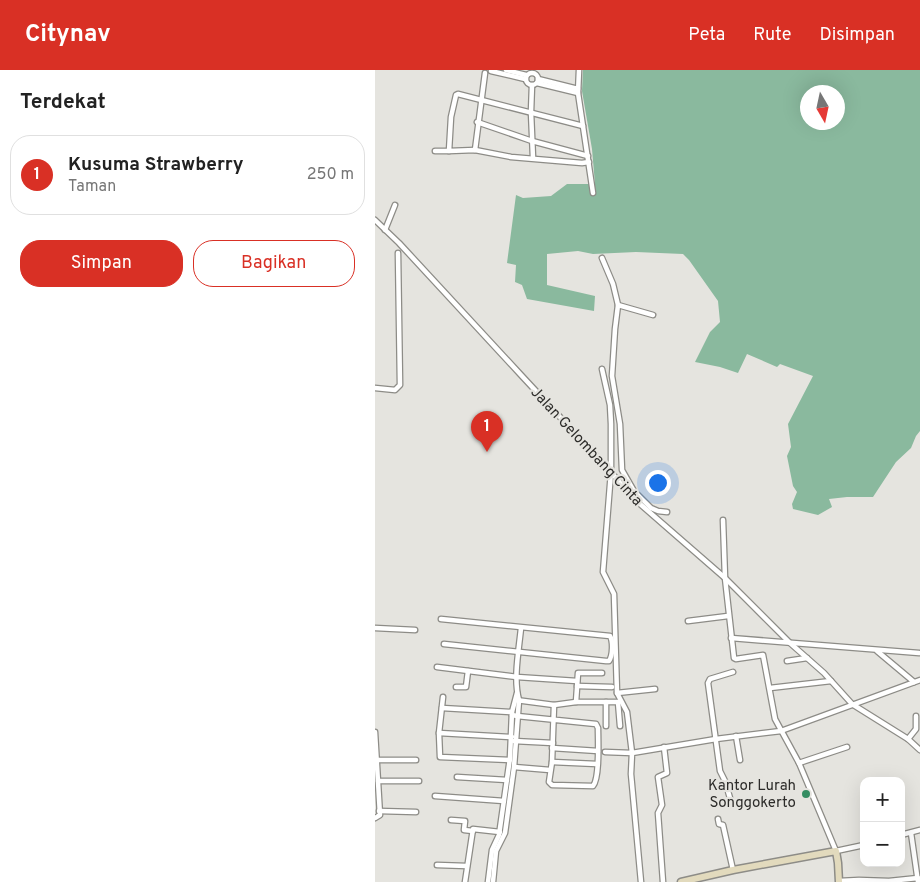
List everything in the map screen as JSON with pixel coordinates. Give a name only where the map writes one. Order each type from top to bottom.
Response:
[{"type":"main road","points":[[681,882],[733,870],[835,851],[839,881]]},
{"type":"street","points":[[475,150],[483,71],[491,70],[526,77]]},
{"type":"street","points":[[506,70],[526,77]]},
{"type":"street","points":[[579,70],[578,91],[593,193]]},
{"type":"street","points":[[526,77],[534,71],[538,81]]},
{"type":"street","points":[[526,77],[527,83],[532,86]]},
{"type":"street","points":[[538,81],[578,91]]},
{"type":"street","points":[[533,158],[532,86],[538,81]]},
{"type":"street","points":[[449,151],[451,117],[456,95],[458,94],[480,98],[583,126]]},
{"type":"street","points":[[477,122],[532,141],[588,156]]},
{"type":"street","points":[[435,151],[475,150],[511,157],[580,163],[589,162]]},
{"type":"street","points":[[385,230],[395,205]]},
{"type":"street","name":"Jalan Gelombang Cinta","points":[[375,220],[611,472],[632,497],[725,578],[831,681],[852,704],[908,740],[920,750]]},
{"type":"street","points":[[375,388],[395,390],[400,384],[398,254]]},
{"type":"street","points":[[602,258],[613,284],[618,305],[612,376],[620,424],[622,470],[634,491],[651,508],[667,512]]},
{"type":"street","points":[[618,305],[653,315]]},
{"type":"street","points":[[602,369],[610,405],[611,472],[603,572],[614,594],[617,692],[627,712],[632,753],[631,774],[641,882]]},
{"type":"street","points":[[723,520],[728,616],[735,659],[762,655],[775,719],[799,763],[835,851],[860,845]]},
{"type":"street","points":[[688,620],[728,616]]},
{"type":"street","points":[[441,619],[610,636],[611,658],[609,661],[606,661],[444,644]]},
{"type":"street","points":[[375,628],[415,630]]},
{"type":"street","points":[[488,882],[492,850],[502,832],[504,801],[514,766],[514,714],[521,628]]},
{"type":"street","points":[[731,638],[919,653]]},
{"type":"street","points":[[876,650],[914,682]]},
{"type":"street","points":[[787,661],[807,658]]},
{"type":"street","points":[[437,667],[612,687]]},
{"type":"street","points":[[456,687],[465,686],[468,671]]},
{"type":"street","points":[[576,702],[577,674],[579,672],[602,673]]},
{"type":"street","points":[[732,805],[724,779],[720,773],[708,682],[710,679],[733,672]]},
{"type":"street","points":[[605,752],[632,753],[715,739],[781,731],[920,680]]},
{"type":"street","points":[[770,688],[831,681]]},
{"type":"street","points":[[617,692],[655,689]]},
{"type":"street","points":[[443,697],[439,733],[440,757],[510,760]]},
{"type":"street","points":[[516,700],[555,705],[576,702],[619,703],[620,726]]},
{"type":"street","points":[[606,702],[606,726]]},
{"type":"street","points":[[442,708],[514,714],[554,720],[597,724],[598,751],[595,783],[593,786],[552,785],[549,782],[552,762],[552,746],[554,720],[555,705]]},
{"type":"street","points":[[908,740],[916,729],[916,716]]},
{"type":"street","points":[[375,732],[379,811],[379,817],[375,818]]},
{"type":"street","points":[[439,733],[513,739],[598,751]]},
{"type":"street","points":[[736,736],[740,760]]},
{"type":"street","points":[[493,882],[496,851],[502,832],[513,739]]},
{"type":"street","points":[[663,882],[658,813],[662,805],[658,777],[667,773],[664,747]]},
{"type":"street","points":[[799,763],[847,747]]},
{"type":"street","points":[[376,760],[416,760]]},
{"type":"street","points":[[552,762],[597,764]]},
{"type":"street","points":[[514,766],[550,770]]},
{"type":"street","points":[[457,777],[508,782]]},
{"type":"street","points":[[378,781],[419,781]]},
{"type":"street","points":[[435,796],[504,801]]},
{"type":"street","points":[[379,811],[416,812]]},
{"type":"street","points":[[718,819],[719,824],[723,825],[733,870]]},
{"type":"street","points":[[451,820],[465,822],[464,830],[502,832]]},
{"type":"street","points":[[905,834],[920,830]]},
{"type":"street","points":[[465,882],[473,831]]},
{"type":"street","points":[[839,881],[918,880],[911,833]]},
{"type":"street","points":[[437,865],[467,866]]},
{"type":"green space","points":[[583,70],[920,70],[920,431],[911,448],[896,462],[873,497],[829,499],[832,507],[818,515],[793,509],[792,504],[797,492],[793,486],[787,456],[791,447],[788,424],[813,376],[780,364],[777,367],[747,354],[738,373],[695,362],[710,332],[720,322],[718,301],[683,254],[636,252],[593,254],[578,251],[547,254],[547,285],[595,296],[594,311],[527,299],[522,285],[515,282],[516,265],[507,263],[516,195],[523,198],[551,196],[567,184],[595,184],[592,149],[582,91]]},
{"type":"place","name":"Kusuma Strawberry","points":[[487,452]]},
{"type":"place","name":"Kantor Lurah Songgokerto","points":[[806,794]]}]
